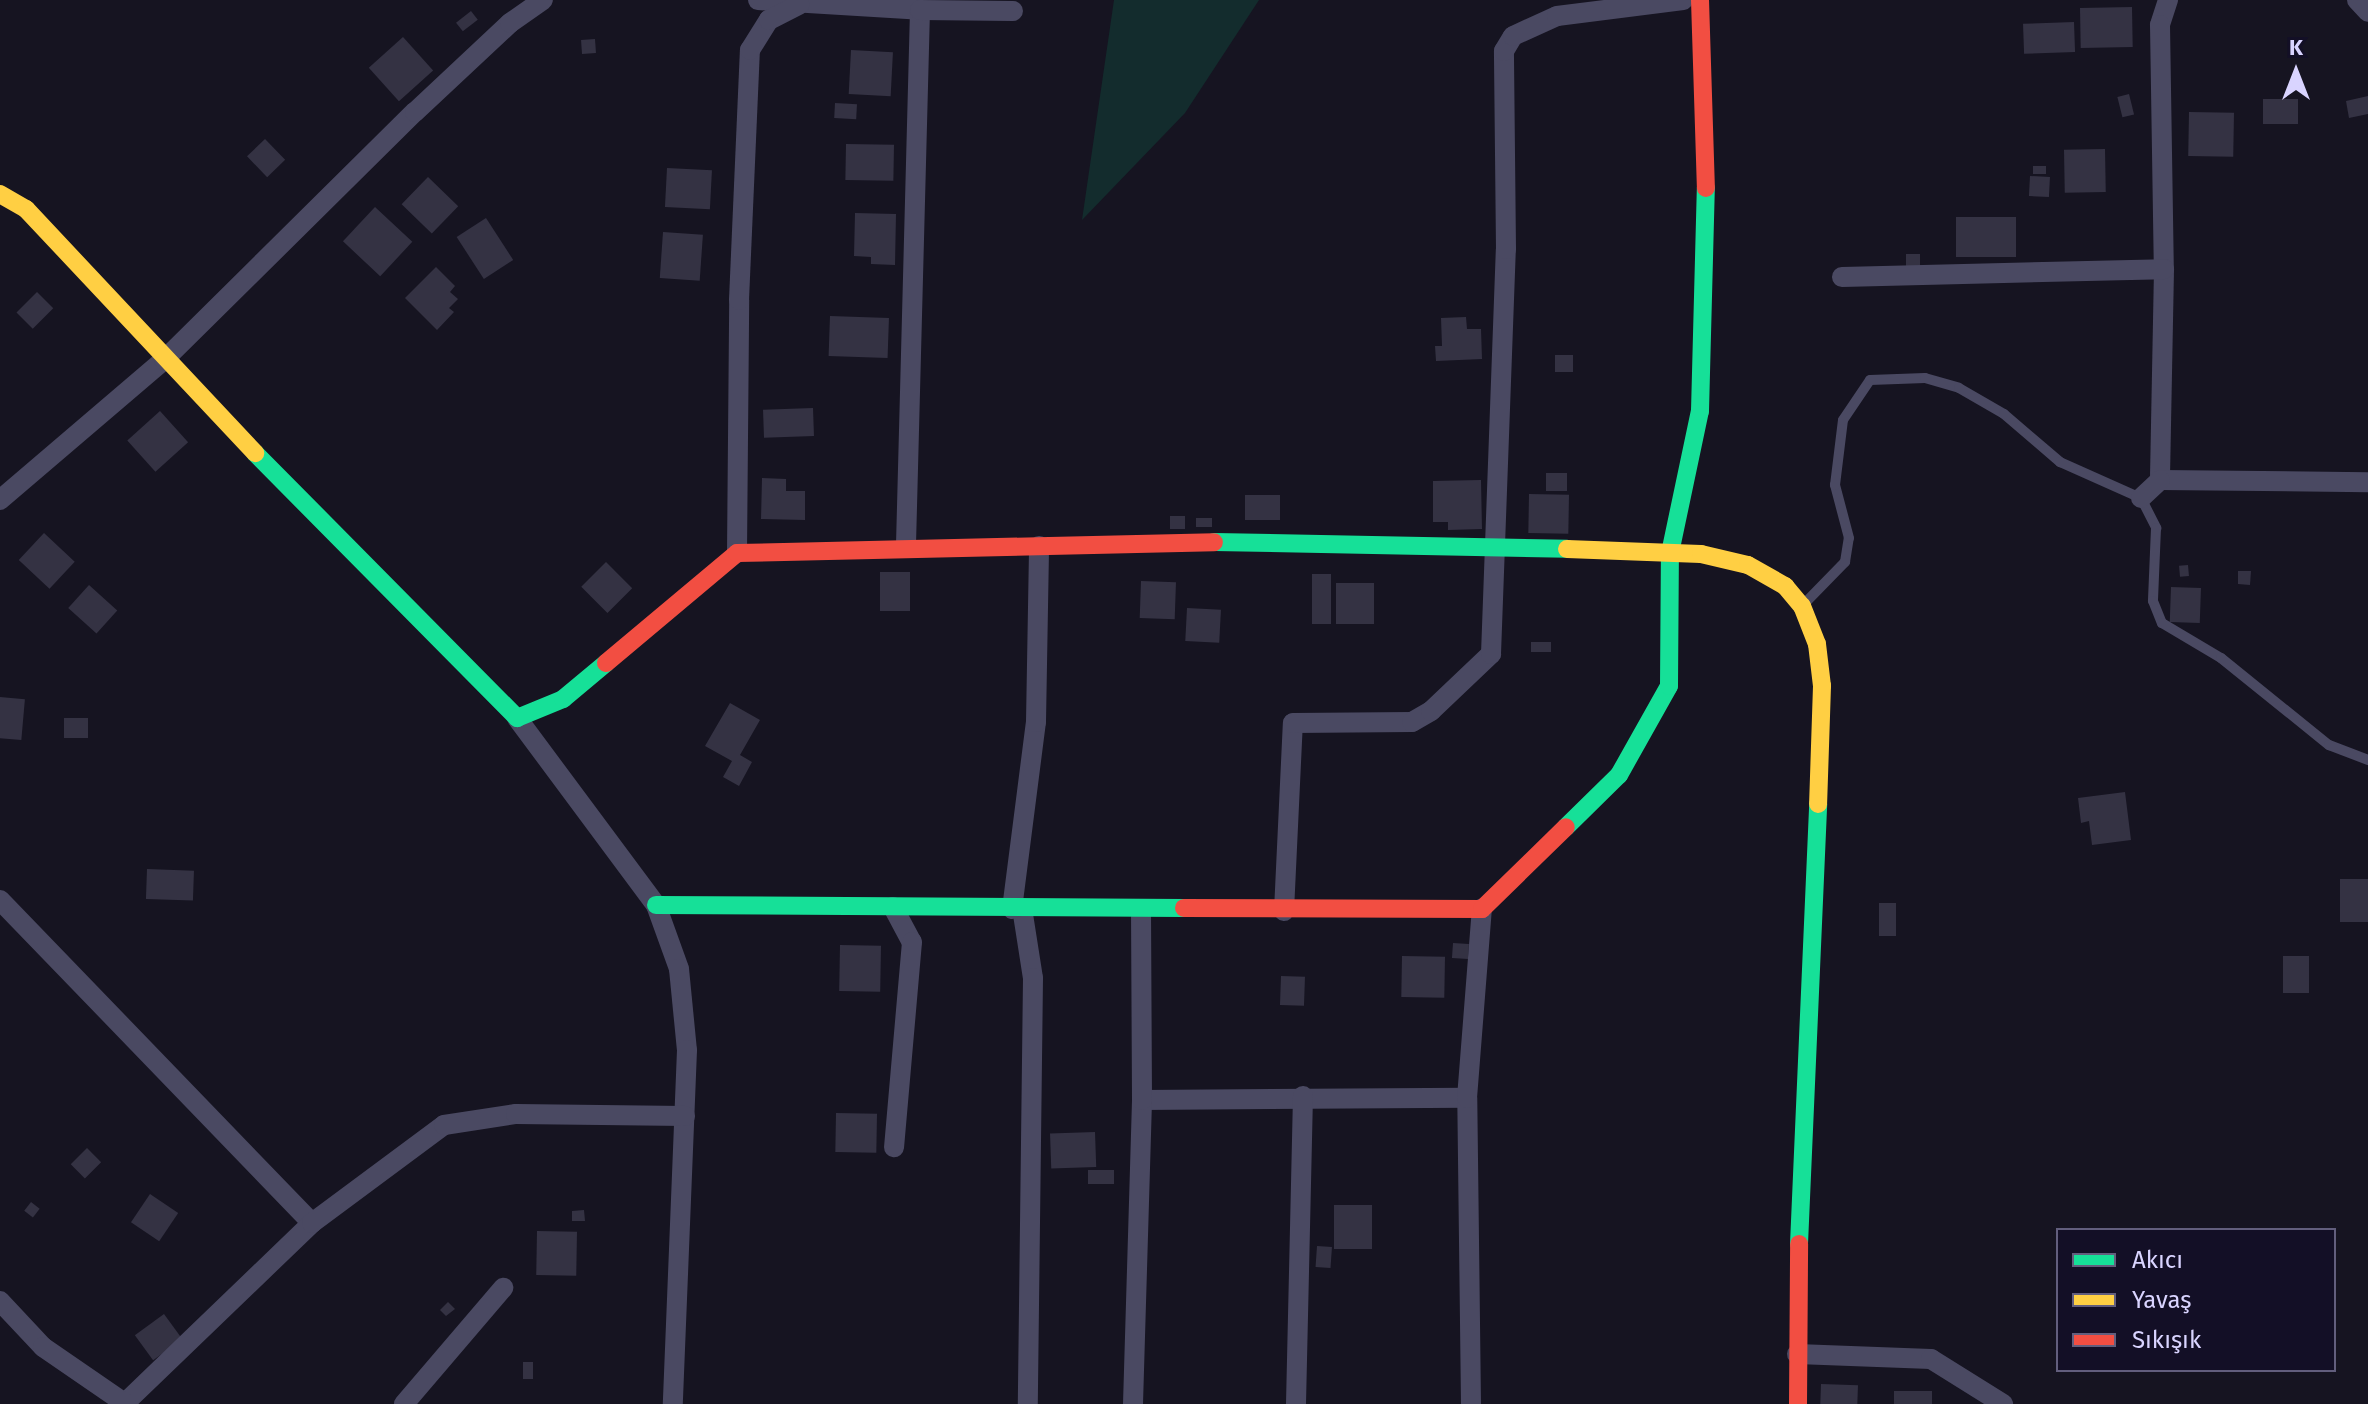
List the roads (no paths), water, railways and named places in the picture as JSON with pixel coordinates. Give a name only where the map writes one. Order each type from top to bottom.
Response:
[{"type":"street","points":[[0,500],[164,360],[415,112],[510,23],[543,0]]},
{"type":"street","points":[[758,0],[920,10],[1013,11]]},
{"type":"street","points":[[1284,911],[1293,723],[1396,724],[1431,711],[1491,654],[1492,547],[1506,249],[1504,51],[1513,36],[1557,16],[1683,0]]},
{"type":"street","points":[[1471,1404],[1467,1098],[1482,909],[1619,775],[1655,719],[1669,686],[1672,660],[1670,553],[1700,411],[1706,170],[1700,0]]},
{"type":"street","points":[[2160,480],[2164,269],[2159,82],[2160,25],[2168,0]]},
{"type":"street","points":[[2357,0],[2368,12]]},
{"type":"street","points":[[737,553],[739,300],[750,50],[769,20],[801,4]]},
{"type":"street","points":[[906,544],[920,10]]},
{"type":"street","points":[[0,194],[26,209],[164,360],[517,718],[656,905],[685,1000],[685,1116],[673,1404]]},
{"type":"street","points":[[1842,277],[2164,269]]},
{"type":"street","points":[[2141,498],[2160,480],[2368,482]]},
{"type":"street","points":[[517,718],[563,699],[737,553],[906,544],[1039,546],[1143,541],[1701,554],[1748,565],[1785,586],[1802,606],[1817,644],[1822,686],[1797,1354],[1798,1404]]},
{"type":"street","points":[[1028,1404],[1033,978],[1017,908],[1036,722],[1039,546]]},
{"type":"street","points":[[0,900],[312,1223]]},
{"type":"street","points":[[656,905],[1284,911],[1482,909]]},
{"type":"street","points":[[893,907],[912,942],[894,1147]]},
{"type":"street","points":[[1133,1404],[1142,1100],[1141,909]]},
{"type":"street","points":[[1142,1100],[1303,1096],[1467,1098]]},
{"type":"street","points":[[1296,1404],[1303,1096]]},
{"type":"street","points":[[0,1301],[43,1347],[126,1403],[312,1223],[444,1125],[516,1114],[685,1116]]},
{"type":"street","points":[[404,1404],[503,1288]]},
{"type":"street","points":[[1797,1354],[1931,1359],[2003,1404]]},
{"type":"lane","points":[[1802,606],[1845,562],[1849,538],[1835,485],[1843,420],[1870,380],[1925,378],[1959,388],[2004,414],[2060,462],[2141,498],[2156,528],[2153,601],[2162,623],[2221,658],[2329,745],[2368,760]]}]
